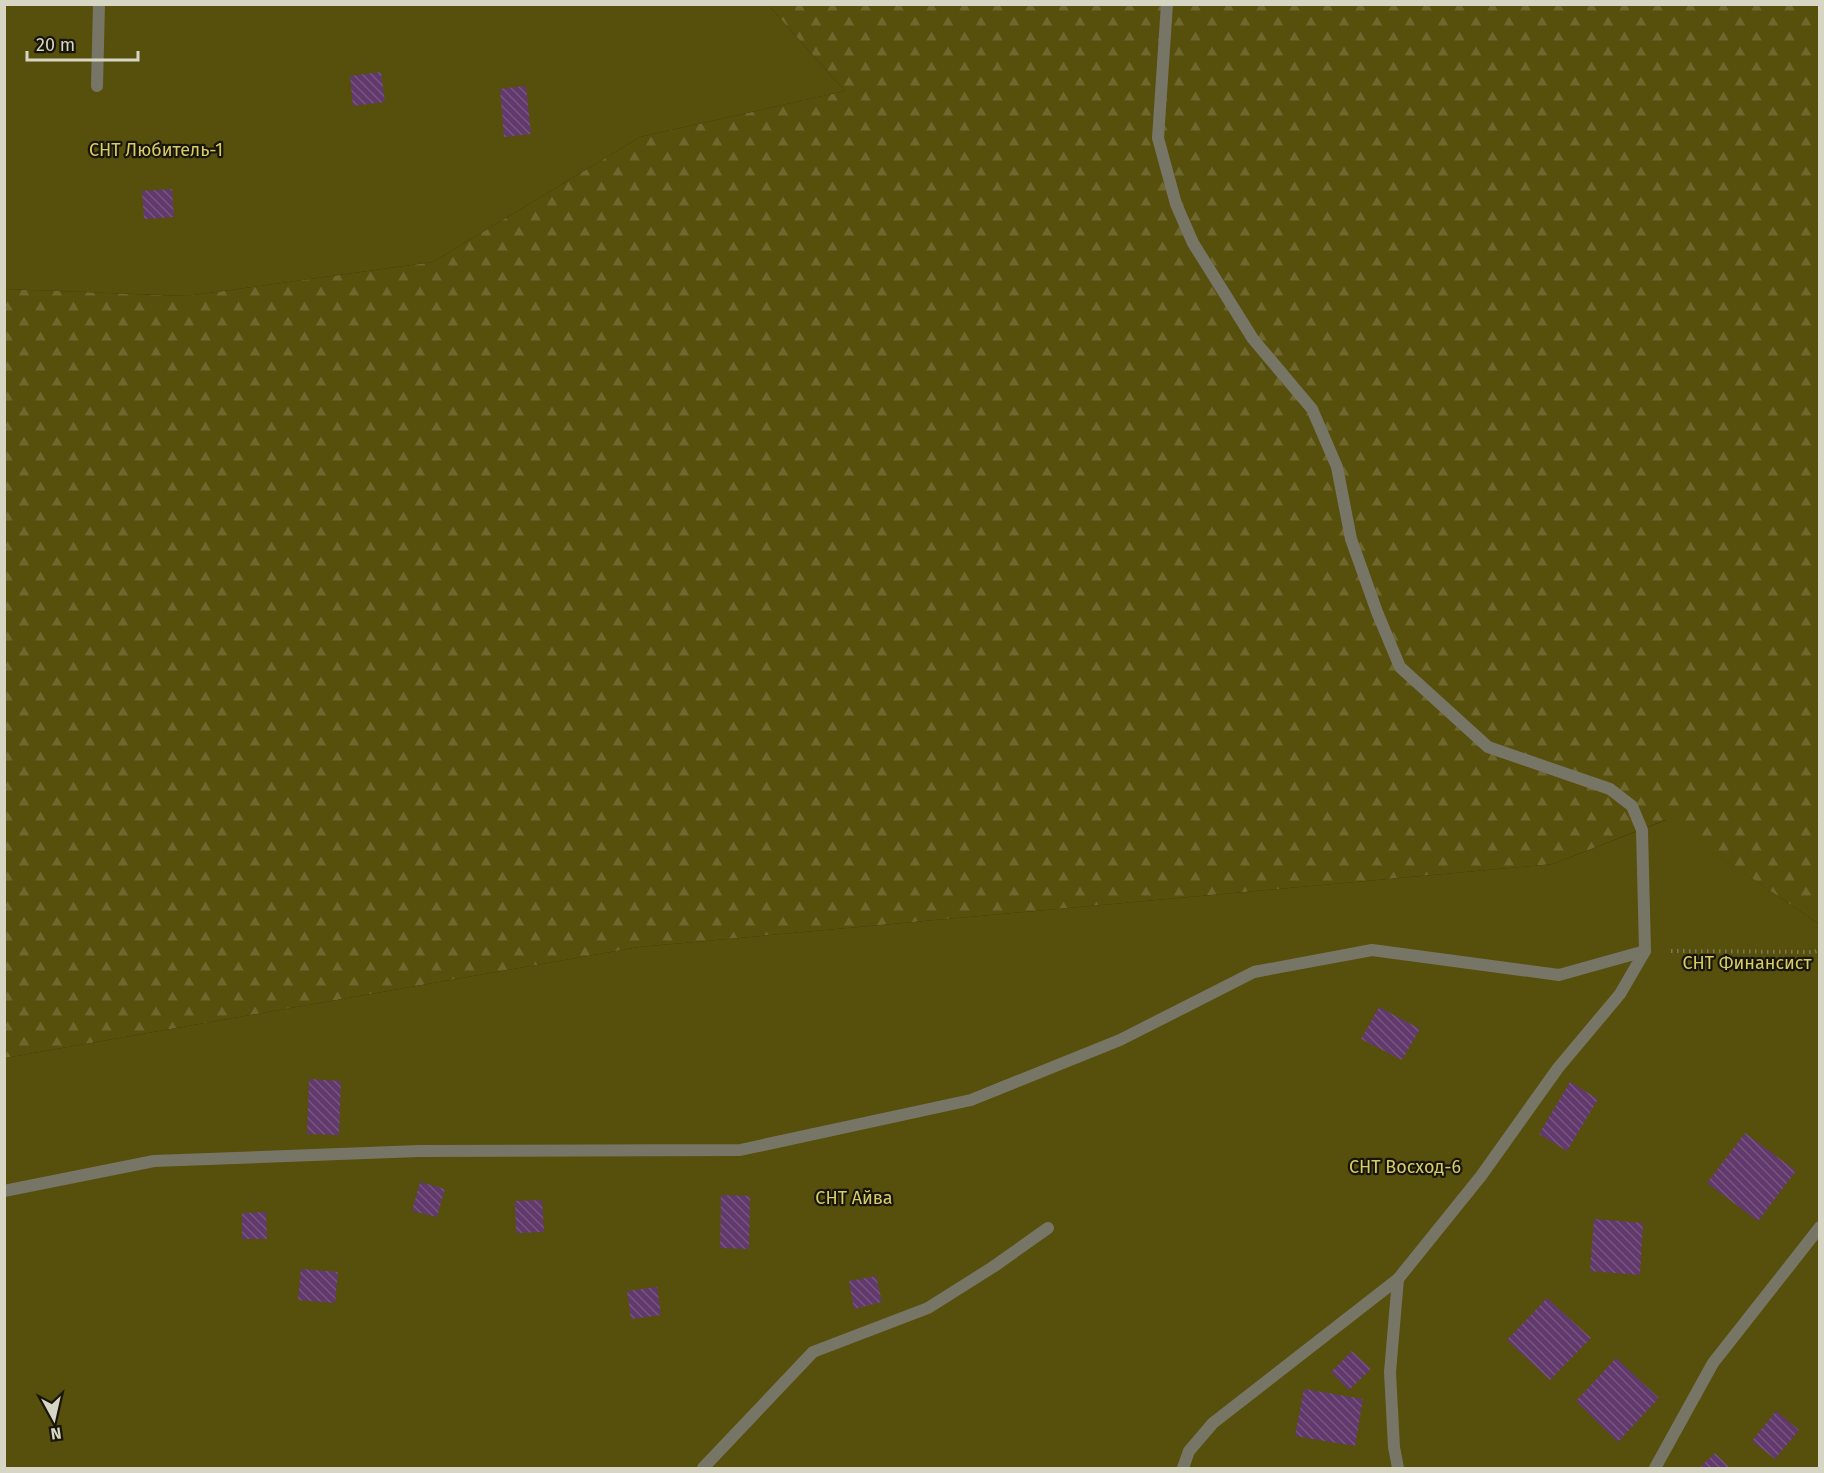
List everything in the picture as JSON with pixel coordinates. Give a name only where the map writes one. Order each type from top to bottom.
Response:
[{"type":"street","points":[[97,86],[99,4]]},
{"type":"street","points":[[1167,4],[1158,138],[1176,204],[1193,243],[1253,339],[1312,409],[1337,467],[1351,539],[1377,612],[1400,667],[1488,747],[1610,789],[1632,806],[1642,830],[1645,951],[1620,994],[1558,1068],[1481,1176],[1398,1280],[1213,1423],[1189,1451],[1183,1468]]},
{"type":"street","points":[[4,1191],[154,1161],[419,1150],[740,1150],[971,1100],[1120,1040],[1254,972],[1372,950],[1559,975],[1645,951]]},
{"type":"street","points":[[1655,1468],[1713,1363],[1820,1227]]},
{"type":"street","points":[[703,1468],[813,1352],[928,1308],[993,1267],[1048,1228]]},
{"type":"street","points":[[1398,1280],[1390,1372],[1394,1448],[1398,1468]]},
{"type":"path","points":[[1645,951],[1814,952],[1820,950]]},
{"type":"green space","name":"СНТ Любитель-1","points":[[5,5],[768,5],[845,91],[640,137],[433,262],[187,296],[5,289]]},
{"type":"green space","points":[[768,5],[1819,5],[1819,924],[1665,820],[1553,864],[639,947],[5,1058],[5,289],[187,296],[433,262],[640,137],[845,91]]},
{"type":"green space","points":[[1666,820],[1819,924],[1819,1468],[5,1468],[5,1058],[639,947],[1553,864]]},
{"type":"building","points":[[381,72],[385,102],[353,106],[350,76]]},
{"type":"building","points":[[526,86],[531,134],[504,137],[500,89]]},
{"type":"building","points":[[172,189],[174,217],[144,219],[142,191]]},
{"type":"building","points":[[1379,1007],[1420,1029],[1402,1060],[1361,1039]]},
{"type":"building","points":[[309,1079],[341,1081],[339,1135],[307,1134]]},
{"type":"building","points":[[1570,1082],[1598,1099],[1567,1151],[1539,1134]]},
{"type":"building","points":[[1745,1133],[1796,1171],[1758,1221],[1707,1183]]},
{"type":"building","points":[[420,1182],[445,1189],[437,1217],[412,1211]]},
{"type":"building","points":[[721,1195],[750,1196],[749,1249],[720,1248]]},
{"type":"building","points":[[542,1200],[544,1232],[516,1233],[515,1201]]},
{"type":"building","points":[[266,1212],[267,1239],[242,1239],[242,1213]]},
{"type":"building","points":[[1594,1219],[1643,1223],[1640,1275],[1590,1271]]},
{"type":"building","points":[[301,1269],[338,1272],[335,1303],[298,1300]]},
{"type":"building","points":[[876,1276],[882,1302],[854,1309],[849,1281]]},
{"type":"building","points":[[657,1287],[661,1315],[631,1319],[627,1291]]},
{"type":"building","points":[[1547,1298],[1591,1338],[1550,1380],[1507,1340]]},
{"type":"building","points":[[1352,1351],[1371,1369],[1349,1390],[1331,1372]]},
{"type":"building","points":[[1616,1358],[1659,1398],[1618,1442],[1576,1401]]},
{"type":"building","points":[[1304,1389],[1363,1399],[1355,1446],[1295,1436]]},
{"type":"building","points":[[1776,1411],[1799,1430],[1775,1459],[1752,1441]]},
{"type":"building","points":[[1715,1453],[1730,1468],[1699,1468]]},
{"type":"park label","name":"СНТ Финансист","points":[[1747,963]]},
{"type":"park label","name":"СНТ Восход-6","points":[[1405,1167]]},
{"type":"park label","name":"СНТ Айва","points":[[854,1198]]}]
